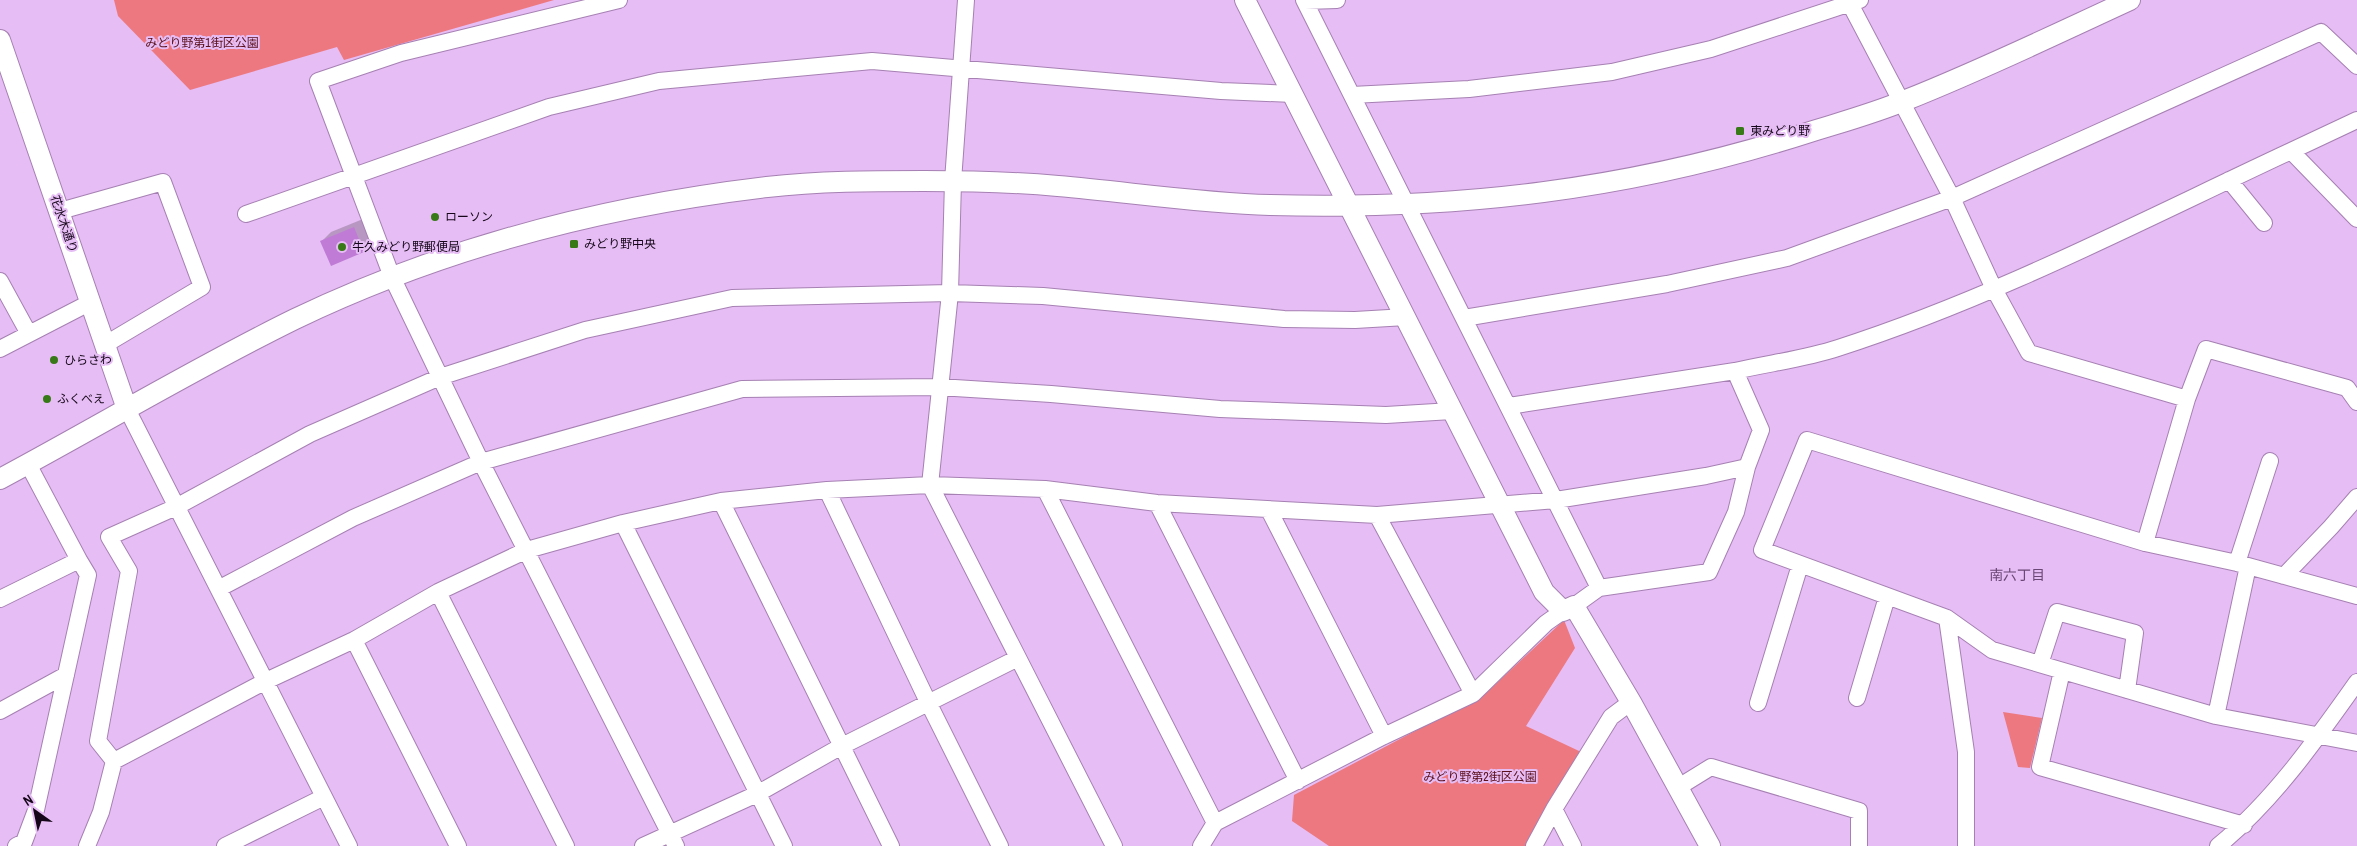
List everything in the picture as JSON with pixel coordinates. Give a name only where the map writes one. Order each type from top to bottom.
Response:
[{"type":"street","points":[[619,0],[401,53],[318,81],[392,277],[481,462],[673,839]]},
{"type":"street","points":[[966,0],[953,181],[950,292],[939,387],[936,444],[930,485],[1114,846]]},
{"type":"street","points":[[1245,0],[1544,592],[1568,608],[1631,702],[1710,846]]},
{"type":"street","points":[[1336,0],[1304,1],[1599,588]]},
{"type":"street","points":[[0,478],[208,363],[300,317],[392,277],[487,244],[607,213],[686,199],[779,186],[860,181],[953,181],[1051,185],[1266,205],[1408,206],[1506,198],[1591,186],[1670,171],[1754,150],[1901,102],[2130,0]]},
{"type":"street","points":[[1352,95],[1469,89],[1612,72],[1712,49],[1853,1],[1901,102],[1952,198],[1994,289],[2029,353],[2187,399]]},
{"type":"street","points":[[1464,318],[1667,284],[1787,258],[1952,198],[2321,32],[2357,66]]},
{"type":"street","name":"花水木通り","points":[[0,40],[127,408]]},
{"type":"street","points":[[246,214],[549,107],[659,81],[872,61],[1221,91],[1293,94]]},
{"type":"street","points":[[1509,406],[1735,371],[1836,349],[1920,320],[1994,289],[2357,120]]},
{"type":"street","points":[[2291,151],[2357,219]]},
{"type":"street","points":[[2229,180],[2264,222]]},
{"type":"street","points":[[60,211],[163,182],[202,287],[106,344]]},
{"type":"street","points":[[0,281],[29,334]]},
{"type":"street","points":[[114,761],[98,741],[129,571],[109,537],[176,507],[310,434],[440,377],[585,330],[732,298],[950,292],[1043,296],[1284,319],[1355,320],[1406,317]]},
{"type":"street","points":[[0,349],[91,302]]},
{"type":"street","points":[[2145,543],[2187,399],[2206,349],[2347,388],[2357,402]]},
{"type":"street","points":[[1201,846],[1215,823],[1384,736],[1472,694],[1546,624],[1599,588],[1709,572],[1736,512],[1748,467],[1761,430],[1735,371]]},
{"type":"street","points":[[220,588],[353,518],[481,462],[742,389],[939,387],[1051,394],[1220,409],[1386,415],[1452,411]]},
{"type":"street","points":[[127,408],[176,507],[220,588],[349,846]]},
{"type":"street","points":[[2357,596],[2243,565],[2145,543],[1807,440],[1762,550],[1947,618],[1992,650],[2216,716],[2357,743]]},
{"type":"street","points":[[2216,716],[2243,565],[2270,461]]},
{"type":"street","points":[[16,846],[24,842],[36,810],[88,574],[28,464]]},
{"type":"street","points":[[87,846],[101,812],[114,761],[266,681],[354,640],[438,592],[527,550],[623,523],[721,502],[827,490],[930,485],[1045,489],[1157,503],[1377,515],[1556,500],[1706,476],[1748,467]]},
{"type":"street","points":[[1045,489],[1215,823]]},
{"type":"street","points":[[827,490],[928,702],[1000,846]]},
{"type":"street","points":[[2284,576],[2357,497]]},
{"type":"street","points":[[721,502],[840,747],[891,846]]},
{"type":"street","points":[[1157,503],[1298,781]]},
{"type":"street","points":[[1269,510],[1384,736]]},
{"type":"street","points":[[1377,515],[1472,694]]},
{"type":"street","points":[[623,523],[784,846]]},
{"type":"street","points":[[0,599],[79,560]]},
{"type":"street","points":[[1758,702],[1800,564]]},
{"type":"street","points":[[438,592],[566,846]]},
{"type":"street","points":[[1857,698],[1887,596]]},
{"type":"street","points":[[2040,664],[2057,612],[2135,633],[2128,690]]},
{"type":"street","points":[[1947,618],[1966,752],[1966,846]]},
{"type":"street","points":[[354,640],[458,846]]},
{"type":"street","points":[[643,846],[673,839],[840,747],[1018,658]]},
{"type":"street","points":[[2062,671],[2040,767],[2244,824]]},
{"type":"street","points":[[0,710],[66,674]]},
{"type":"street","points":[[2218,846],[2244,824],[2319,736],[2357,682]]},
{"type":"street","points":[[1534,846],[1554,809],[1611,717],[1631,702]]},
{"type":"street","points":[[1677,788],[1711,767],[1859,811],[1859,846]]},
{"type":"street","points":[[225,846],[324,797]]},
{"type":"street","points":[[1554,809],[1573,846]]},
{"type":"green space","name":"みどり野第1街区公園","points":[[114,0],[554,0],[344,60],[337,47],[190,90],[118,16]]},
{"type":"green space","name":"みどり野第2街区公園","points":[[1564,620],[1575,648],[1526,726],[1579,751],[1580,761],[1531,846],[1329,846],[1292,821],[1294,795],[1485,694]]},
{"type":"green space","points":[[2003,712],[2042,718],[2030,768],[2018,767]]},
{"type":"building","points":[[354,227],[364,252],[331,266],[320,241]]},
{"type":"place","name":"東みどり野","points":[[1740,131]]},
{"type":"place","name":"ローソン","points":[[435,217]]},
{"type":"place","name":"みどり野中央","points":[[574,244]]},
{"type":"place","name":"牛久みどり野郵便局","points":[[342,247]]},
{"type":"place","name":"ひらさわ","points":[[54,360]]},
{"type":"place","name":"ふくべえ","points":[[47,399]]},
{"type":"district","name":"南六丁目","points":[[2017,575]]}]
